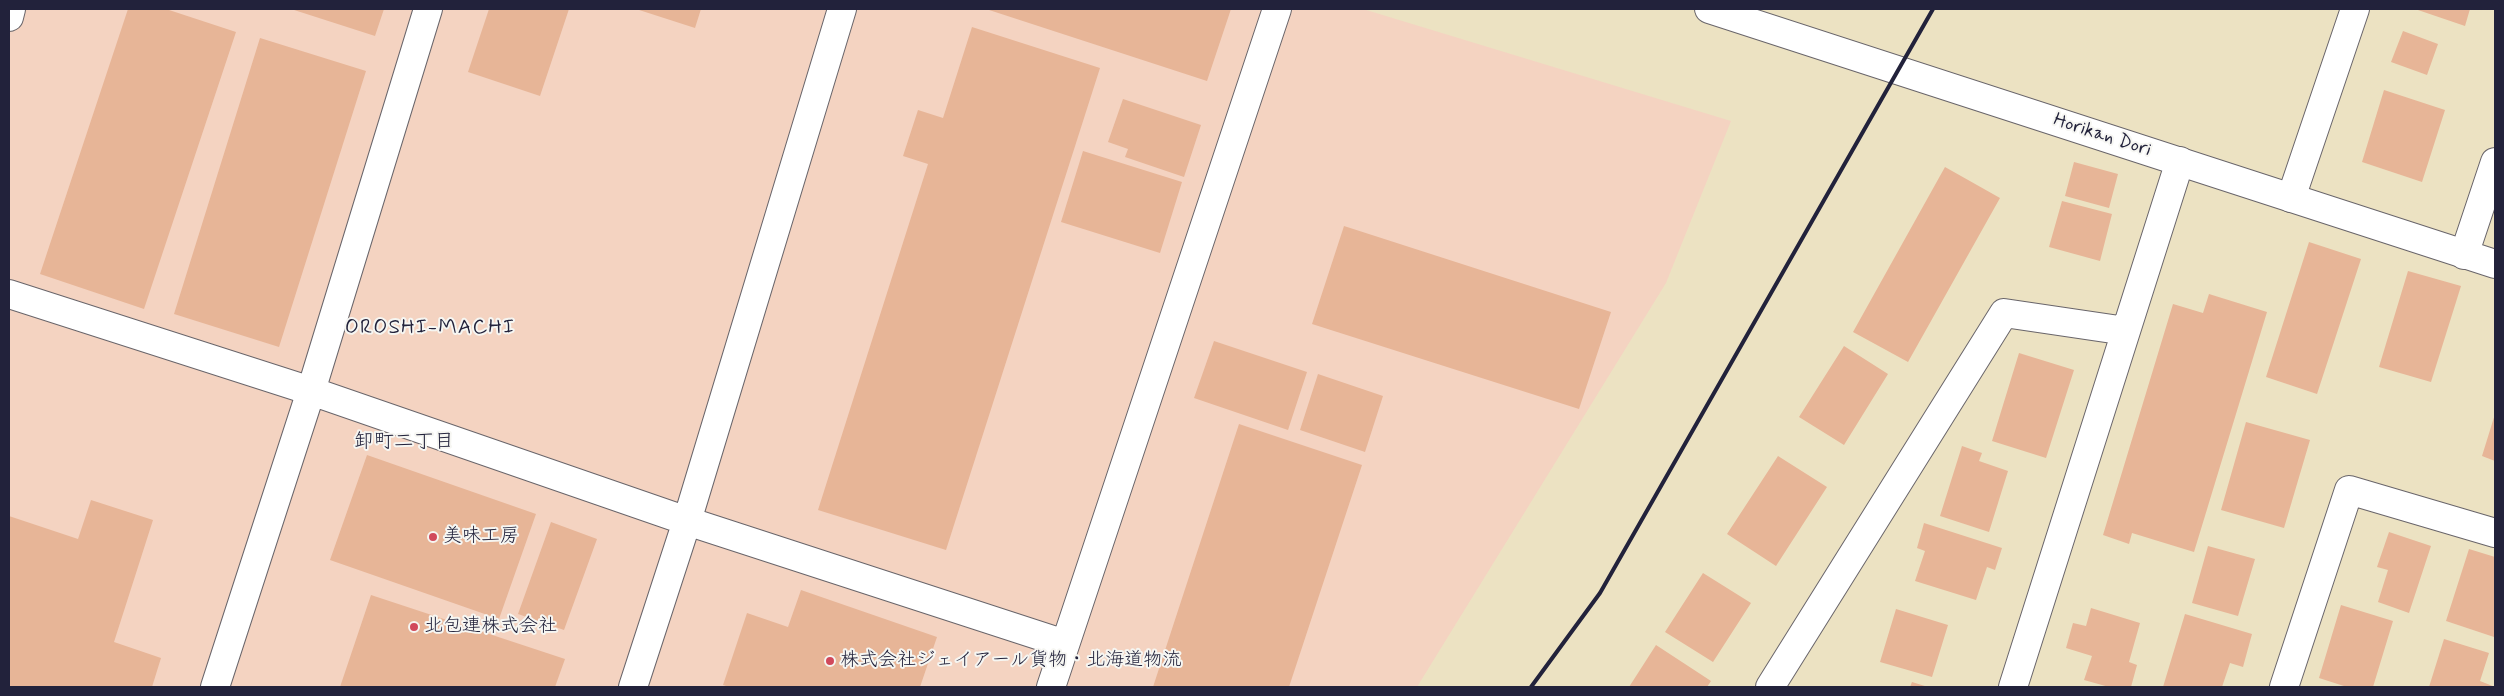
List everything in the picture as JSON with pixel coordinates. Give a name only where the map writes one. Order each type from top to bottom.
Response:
[{"type":"street","points":[[9,17],[11,9]]},
{"type":"street","points":[[215,687],[311,392],[428,9]]},
{"type":"street","points":[[634,687],[687,521],[842,9]]},
{"type":"street","points":[[1051,687],[1277,9]]},
{"type":"street","name":"Horikan Dori","points":[[1709,9],[2495,264]]},
{"type":"street","points":[[2291,198],[2355,9]]},
{"type":"street","points":[[2012,687],[2180,161]]},
{"type":"street","points":[[2464,254],[2495,162]]},
{"type":"street","points":[[9,294],[311,392],[687,521],[1065,644]]},
{"type":"street","points":[[1770,687],[2004,313],[2126,331]]},
{"type":"street","points":[[2284,687],[2349,490],[2495,533]]},
{"type":"shaded area","points":[[9,9],[1363,9],[1731,121],[1666,283],[1417,687],[9,687]]},
{"type":"building","points":[[128,9],[166,9],[236,32],[144,309],[40,274]]},
{"type":"building","points":[[291,9],[384,9],[375,36]]},
{"type":"building","points":[[489,9],[569,9],[540,96],[468,72]]},
{"type":"building","points":[[636,9],[701,9],[695,28]]},
{"type":"building","points":[[986,9],[1231,9],[1207,81]]},
{"type":"building","points":[[2415,9],[2470,9],[2465,26]]},
{"type":"building","points":[[972,27],[1100,68],[946,550],[818,510],[928,164],[903,156],[918,110],[943,118]]},
{"type":"building","points":[[2403,31],[2438,44],[2427,75],[2391,62]]},
{"type":"building","points":[[260,38],[366,71],[279,347],[174,314]]},
{"type":"building","points":[[2384,90],[2445,110],[2422,182],[2362,162]]},
{"type":"building","points":[[1123,99],[1201,125],[1184,177],[1125,157],[1128,149],[1108,142]]},
{"type":"building","points":[[1083,151],[1182,182],[1160,253],[1061,222]]},
{"type":"building","points":[[2074,162],[2118,174],[2109,208],[2065,196]]},
{"type":"building","points":[[1945,167],[2000,198],[1908,362],[1853,332]]},
{"type":"building","points":[[2062,201],[2112,214],[2100,261],[2049,247]]},
{"type":"building","points":[[1344,226],[1611,312],[1579,409],[1312,324]]},
{"type":"building","points":[[2309,242],[2361,259],[2317,394],[2266,377]]},
{"type":"building","points":[[2408,271],[2461,286],[2431,382],[2379,367]]},
{"type":"building","points":[[2209,294],[2267,312],[2194,552],[2132,533],[2129,544],[2103,535],[2173,304],[2203,313]]},
{"type":"building","points":[[1214,341],[1307,372],[1288,430],[1194,398]]},
{"type":"building","points":[[1844,346],[1888,374],[1844,445],[1799,417]]},
{"type":"building","points":[[2019,353],[2074,370],[2046,458],[1992,441]]},
{"type":"building","points":[[1318,374],[1383,396],[1365,452],[1300,430]]},
{"type":"building","points":[[2495,414],[2495,461],[2482,456]]},
{"type":"building","points":[[2246,422],[2310,440],[2284,528],[2221,510]]},
{"type":"building","points":[[1239,424],[1362,465],[1289,687],[1153,687]]},
{"type":"building","points":[[1962,446],[1982,453],[1979,461],[2008,471],[1989,532],[1940,516]]},
{"type":"building","name":"美味工房","points":[[367,455],[536,514],[499,619],[330,560]]},
{"type":"building","points":[[1778,456],[1827,487],[1776,566],[1727,534]]},
{"type":"building","points":[[91,500],[153,520],[114,642],[161,658],[152,687],[9,687],[9,516],[78,539]]},
{"type":"building","name":"美味工房","points":[[551,522],[597,539],[564,630],[518,614]]},
{"type":"building","points":[[1924,523],[2002,548],[1995,570],[1987,567],[1976,600],[1915,581],[1925,551],[1917,548]]},
{"type":"building","points":[[2389,532],[2431,546],[2409,613],[2378,602],[2388,570],[2377,567]]},
{"type":"building","points":[[2208,546],[2255,559],[2238,616],[2192,603]]},
{"type":"building","points":[[2469,549],[2495,557],[2494,637],[2446,621]]},
{"type":"building","points":[[1703,573],[1751,603],[1713,662],[1665,632]]},
{"type":"building","name":"株式会社ジェイアール貨物・北海道物流","points":[[801,590],[937,637],[920,687],[729,687],[723,685],[747,613],[788,627]]},
{"type":"building","name":"北包連株式会社","points":[[371,595],[565,659],[555,687],[340,687]]},
{"type":"building","points":[[2341,605],[2393,621],[2373,687],[2347,687],[2319,678]]},
{"type":"building","points":[[2091,608],[2140,623],[2129,662],[2137,665],[2131,687],[2109,687],[2084,680],[2092,656],[2066,648],[2073,623],[2086,626]]},
{"type":"building","points":[[1896,609],[1948,625],[1932,677],[1880,662]]},
{"type":"building","points":[[2185,614],[2252,634],[2243,667],[2230,663],[2222,687],[2163,687]]},
{"type":"building","points":[[2444,639],[2489,653],[2480,681],[2495,687],[2429,687]]},
{"type":"building","points":[[1656,645],[1711,681],[1707,687],[1629,687]]},
{"type":"building","points":[[1912,682],[1928,687],[1910,687]]},
{"type":"railway","points":[[1531,687],[1600,593],[1933,9]]},
{"type":"place","name":"美味工房","points":[[433,537]]},
{"type":"place","name":"北包連株式会社","points":[[414,627]]},
{"type":"place","name":"株式会社ジェイアール貨物・北海道物流","points":[[830,661]]},
{"type":"district","name":"OROSHI-MACHI","points":[[430,329]]},
{"type":"district","name":"卸町二丁目","points":[[404,443]]}]
